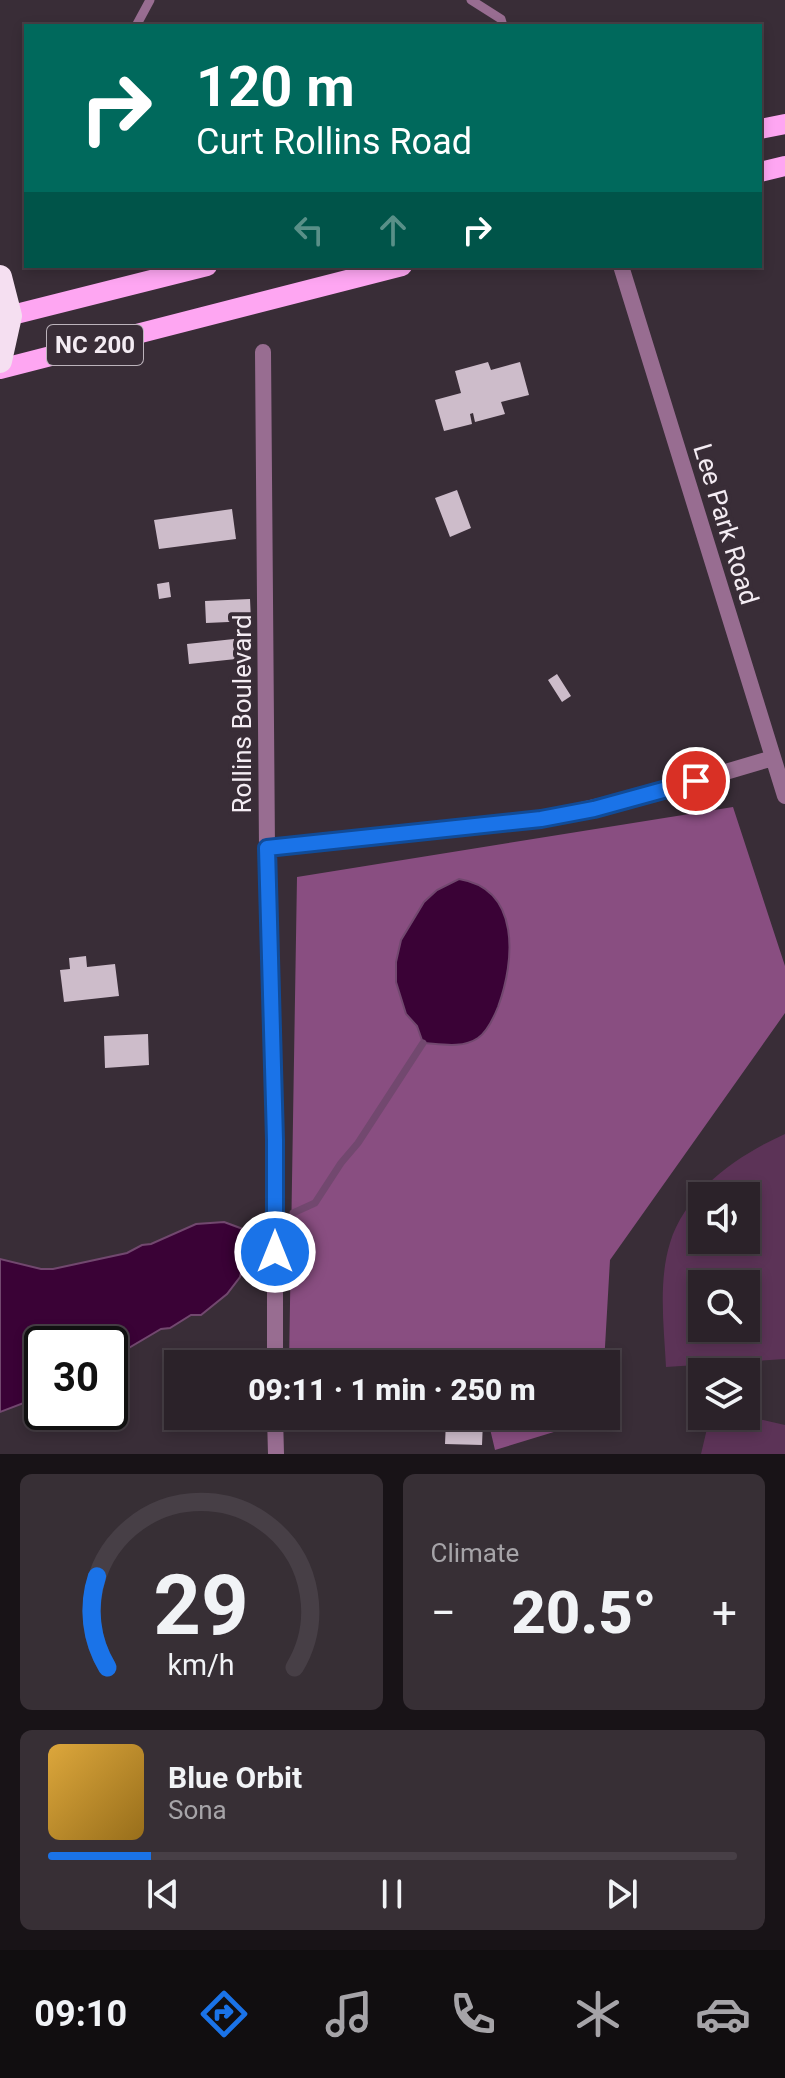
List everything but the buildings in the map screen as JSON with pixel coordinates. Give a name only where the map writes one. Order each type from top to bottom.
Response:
[{"type":"highway","points":[[0,277],[5,317],[0,361]]},
{"type":"main road","points":[[762,129],[785,124]]},
{"type":"main road","points":[[762,172],[785,166]]},
{"type":"main road","name":"NC 200","points":[[5,317],[199,268]]},
{"type":"main road","name":"NC 200","points":[[0,369],[394,268]]},
{"type":"street","name":"Lee Park Road","points":[[622,268],[779,760],[785,796]]},
{"type":"street","name":"Rollins Boulevard","points":[[263,352],[267,848],[275,1140],[275,1350]]},
{"type":"street","points":[[267,848],[541,819],[632,799],[779,760]]},
{"type":"street","points":[[275,1430],[276,1454]]},
{"type":"lane","points":[[137,24],[150,0]]},
{"type":"lane","points":[[471,0],[501,19],[502,24]]},
{"type":"shaded area","points":[[733,807],[785,966],[785,1013],[610,1260],[605,1350],[289,1350],[297,877]]},
{"type":"shaded area","points":[[459,879],[479,885],[494,897],[503,912],[509,949],[504,989],[492,1020],[478,1038],[458,1045],[423,1043],[417,1026],[406,1014],[396,982],[396,962],[401,940],[424,902],[437,890]]},
{"type":"shaded area","points":[[785,1134],[785,1359],[688,1358],[688,1366],[666,1367],[663,1305],[666,1258],[678,1224],[688,1207],[688,1254],[760,1254],[760,1182],[711,1182],[749,1153]]},
{"type":"shaded area","points":[[224,1222],[251,1232],[240,1277],[227,1294],[201,1315],[191,1315],[128,1348],[128,1326],[24,1326],[24,1403],[0,1412],[0,1259],[53,1269],[127,1253],[196,1224]]},
{"type":"shaded area","points":[[760,1419],[785,1425],[785,1454],[701,1454],[707,1430],[760,1430]]},
{"type":"shaded area","points":[[490,1430],[560,1430],[495,1450]]},
{"type":"waterway","points":[[293,1213],[315,1203],[423,1043]]},
{"type":"route","points":[[275,1252],[267,848],[541,819],[594,809],[696,781]]}]
